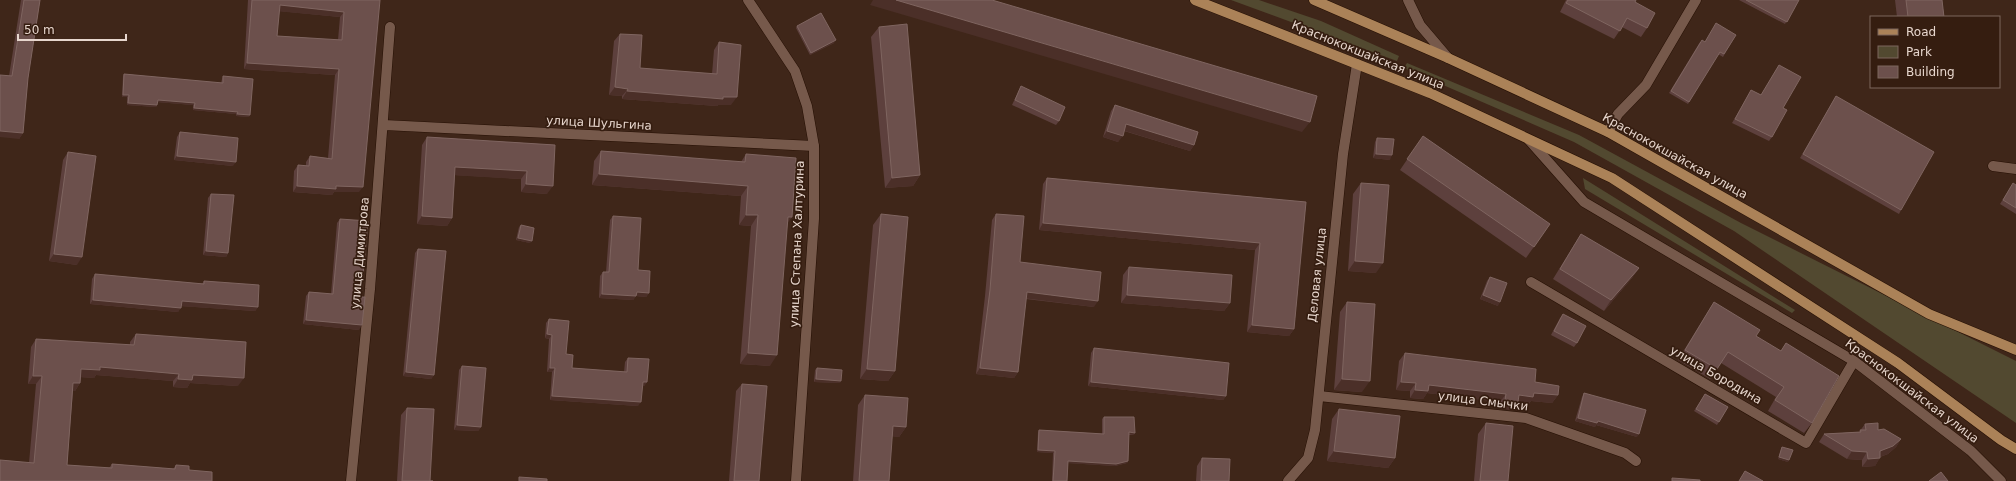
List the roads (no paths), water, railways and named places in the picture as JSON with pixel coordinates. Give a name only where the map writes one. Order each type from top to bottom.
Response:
[{"type":"main road","name":"Краснококшайская улица","points":[[1195,0],[1430,93],[1619,183],[1898,363],[2001,440],[2016,449]]},
{"type":"main road","name":"Краснококшайская улица","points":[[1314,0],[1448,58],[1608,132],[1929,314],[2016,350]]},
{"type":"street","name":"улица Степана Халтурина","points":[[748,0],[795,71],[807,106],[814,146],[814,219],[796,481]]},
{"type":"street","points":[[1408,0],[1420,25],[1448,58]]},
{"type":"street","points":[[1608,132],[1618,114],[1646,85],[1696,0]]},
{"type":"street","name":"улица Димитрова","points":[[351,481],[370,289],[384,125],[390,27]]},
{"type":"street","name":"Деловая улица","points":[[1288,481],[1308,458],[1315,430],[1343,154],[1357,64]]},
{"type":"street","name":"улица Шульгина","points":[[384,125],[814,146]]},
{"type":"street","name":"Краснококшайская улица","points":[[1529,140],[1584,202],[1854,361],[1971,451],[2001,481]]},
{"type":"street","points":[[1993,166],[2016,169]]},
{"type":"street","name":"улица Бородина","points":[[1531,282],[1806,443],[1854,361]]},
{"type":"street","name":"улица Смычки","points":[[1319,396],[1526,418],[1625,454],[1636,461]]}]
